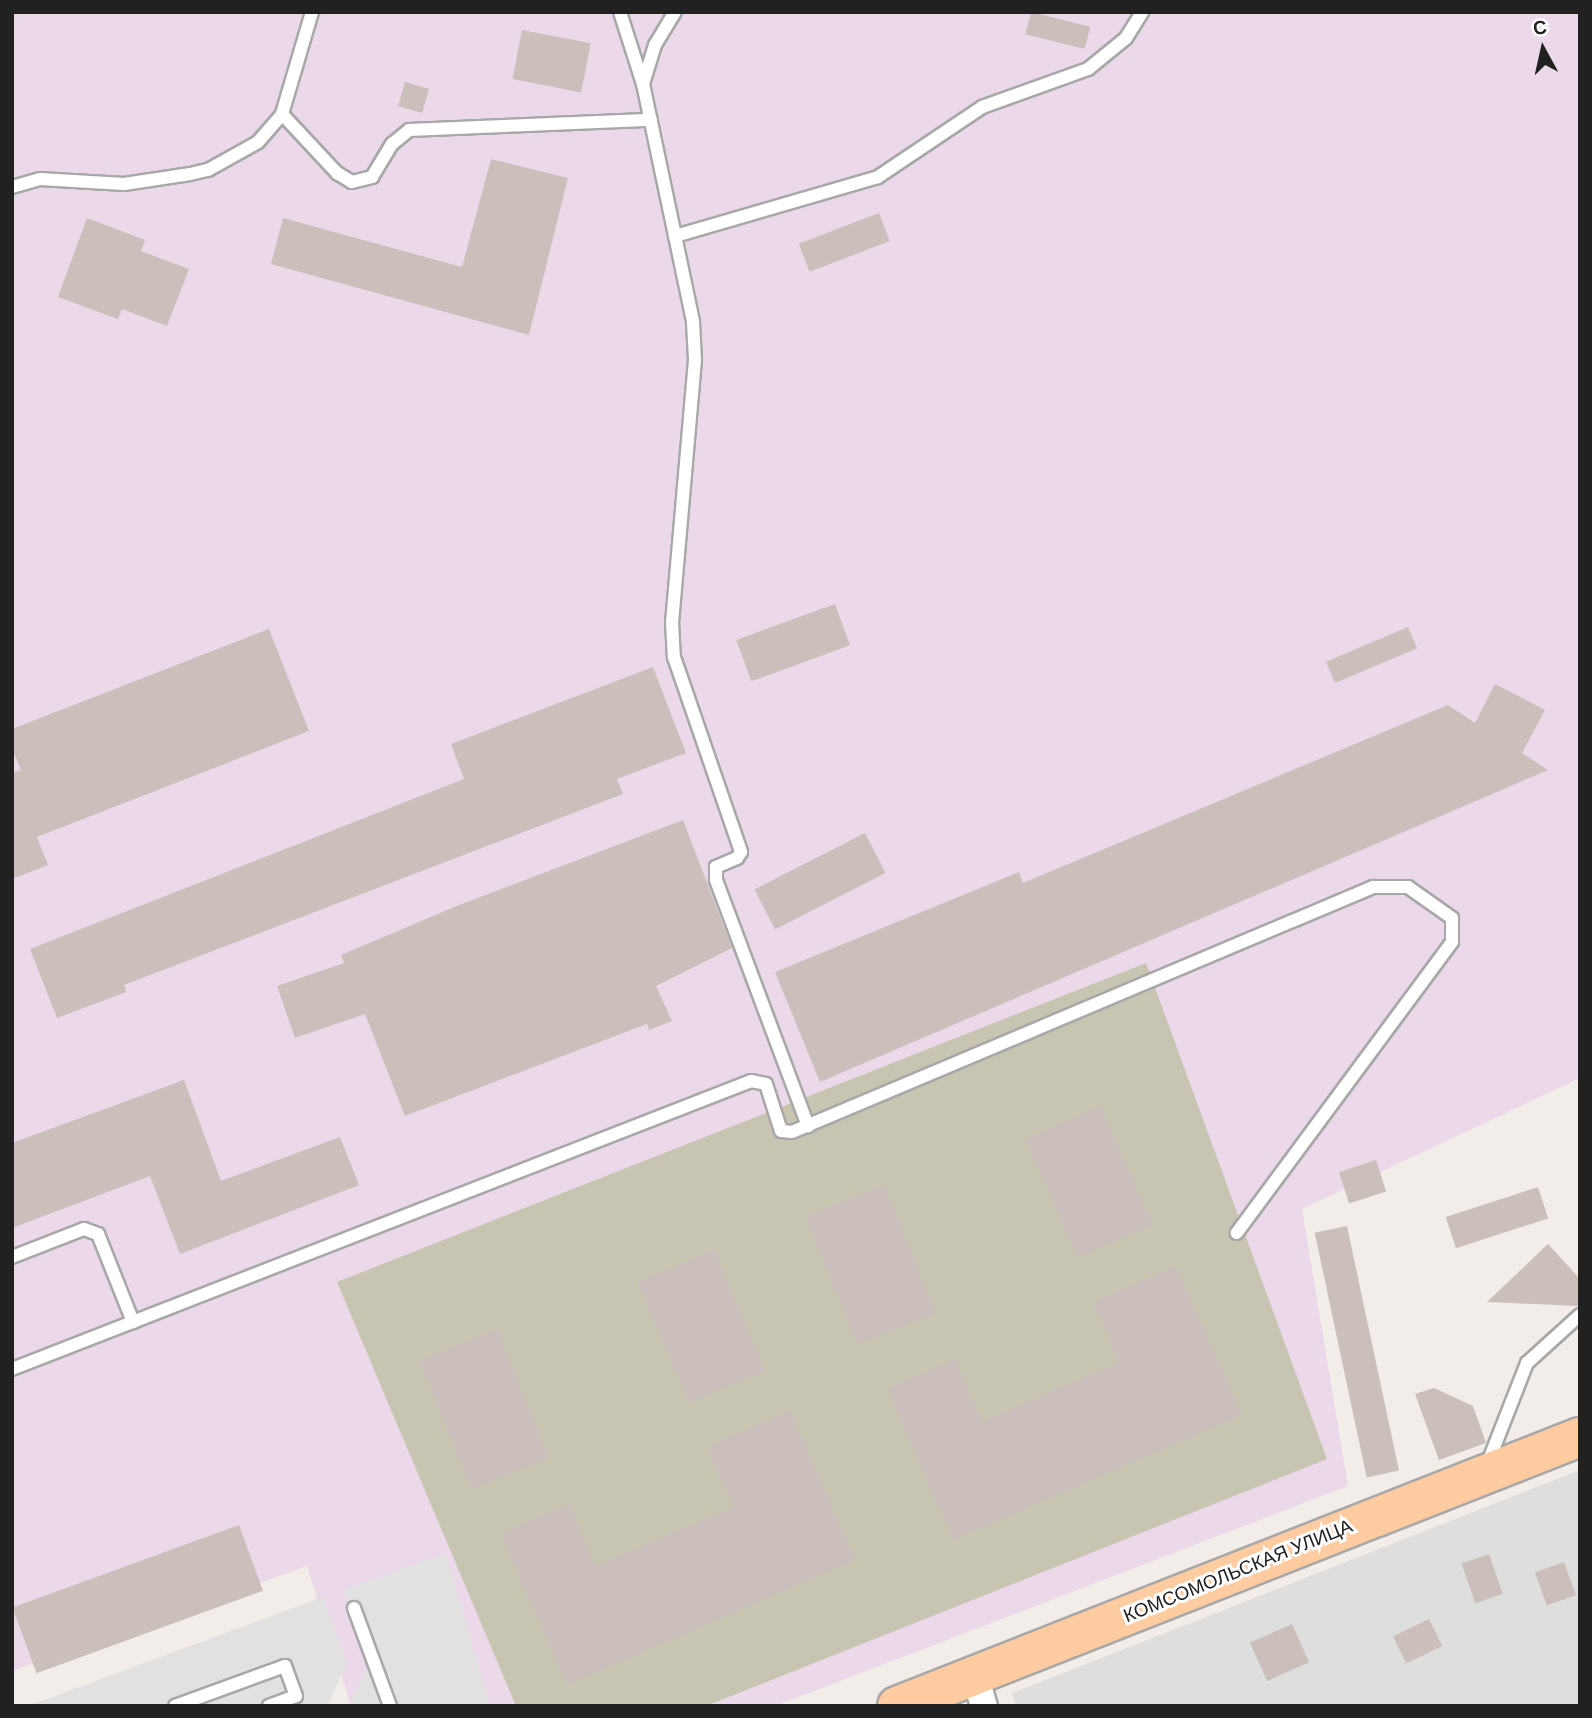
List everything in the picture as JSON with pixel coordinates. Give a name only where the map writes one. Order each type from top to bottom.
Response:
[{"type":"main road","name":"КОМСОМОЛЬСКАЯ УЛИЦА","points":[[897,1706],[979,1690],[1484,1474],[1580,1437]]},
{"type":"lane","points":[[12,187],[40,179],[124,184],[208,170],[258,142],[282,114],[312,12]]},
{"type":"lane","points":[[620,12],[643,84],[693,323],[695,360],[672,621],[674,657],[741,852],[737,858],[716,867],[716,880],[808,1126]]},
{"type":"lane","points":[[643,84],[655,45],[675,12]]},
{"type":"lane","points":[[675,236],[878,177],[982,107],[1088,69],[1126,38],[1142,12]]},
{"type":"lane","points":[[282,114],[337,173],[352,182],[372,177],[392,144],[409,130],[651,120]]},
{"type":"lane","points":[[12,1369],[751,1081],[766,1084],[781,1131],[808,1126],[1373,887],[1408,887],[1452,918],[1452,942],[1237,1233]]},
{"type":"lane","points":[[12,1257],[84,1229],[98,1234],[133,1322]]},
{"type":"lane","points":[[1484,1474],[1527,1363],[1580,1315]]},
{"type":"lane","points":[[354,1608],[390,1706]]},
{"type":"lane","points":[[175,1706],[285,1665],[296,1696],[269,1706]]},
{"type":"shaded area","points":[[12,12],[1580,12],[1580,1078],[1302,1209],[1348,1486],[775,1706],[351,1706],[307,1566],[12,1671]]},
{"type":"shaded area","points":[[1146,963],[1327,1459],[706,1706],[516,1706],[337,1282]]},
{"type":"shaded area","points":[[1580,1470],[1580,1706],[1016,1706],[1012,1693]]},
{"type":"shaded area","points":[[446,1553],[490,1706],[349,1706],[370,1663],[343,1590]]},
{"type":"shaded area","points":[[323,1597],[347,1663],[327,1706],[28,1706]]},
{"type":"building","points":[[1031,12],[1090,27],[1085,49],[1025,34]]},
{"type":"building","points":[[522,30],[591,43],[581,92],[512,79]]},
{"type":"building","points":[[405,82],[429,89],[422,113],[398,106]]},
{"type":"building","points":[[491,159],[568,178],[529,335],[271,264],[283,218],[462,267]]},
{"type":"building","points":[[879,213],[890,241],[809,272],[799,244]]},
{"type":"building","points":[[87,218],[145,240],[141,251],[189,269],[167,326],[122,309],[118,319],[58,297]]},
{"type":"building","points":[[835,604],[850,645],[751,681],[736,640]]},
{"type":"building","points":[[1408,627],[1417,648],[1335,683],[1326,662]]},
{"type":"building","points":[[269,629],[309,731],[37,837],[48,865],[12,879],[12,773],[21,770],[12,748],[12,729]]},
{"type":"building","points":[[653,667],[686,753],[617,779],[623,794],[124,985],[126,992],[57,1018],[30,949],[464,779],[451,744]]},
{"type":"building","points":[[1495,684],[1545,710],[1522,753],[1548,770],[820,1082],[775,972],[1019,872],[1023,883],[1448,705],[1475,723]]},
{"type":"building","points":[[683,820],[732,948],[656,986],[672,1021],[649,1030],[647,1024],[405,1116],[365,1014],[295,1038],[277,986],[344,963],[341,955],[459,905]]},
{"type":"building","points":[[865,833],[885,873],[775,929],[755,889]]},
{"type":"building","points":[[184,1080],[221,1181],[340,1137],[359,1185],[180,1254],[150,1176],[12,1228],[12,1143]]},
{"type":"building","points":[[1100,1106],[1153,1225],[1078,1258],[1025,1139]]},
{"type":"building","points":[[1376,1160],[1386,1191],[1349,1203],[1339,1172]]},
{"type":"building","points":[[884,1185],[936,1313],[857,1345],[805,1217]]},
{"type":"building","points":[[1538,1187],[1548,1218],[1456,1248],[1446,1217]]},
{"type":"building","points":[[1347,1226],[1399,1471],[1367,1477],[1315,1233]]},
{"type":"building","points":[[1548,1244],[1580,1279],[1580,1306],[1487,1302]]},
{"type":"building","points":[[714,1250],[765,1371],[689,1403],[638,1282]]},
{"type":"building","points":[[1176,1266],[1242,1415],[953,1540],[887,1389],[955,1359],[982,1422],[1119,1362],[1093,1302]]},
{"type":"building","points":[[497,1329],[549,1458],[471,1489],[419,1360]]},
{"type":"building","points":[[1434,1388],[1473,1406],[1486,1443],[1439,1460],[1415,1394]]},
{"type":"building","points":[[790,1410],[855,1560],[567,1685],[500,1534],[569,1504],[596,1566],[733,1507],[707,1447]]},
{"type":"building","points":[[239,1525],[263,1591],[36,1673],[13,1607]]},
{"type":"building","points":[[1489,1554],[1503,1594],[1475,1603],[1462,1563]]},
{"type":"building","points":[[1564,1562],[1576,1595],[1547,1605],[1535,1573]]},
{"type":"building","points":[[1429,1619],[1442,1646],[1406,1663],[1393,1637]]},
{"type":"building","points":[[1292,1624],[1309,1662],[1267,1681],[1250,1643]]}]
